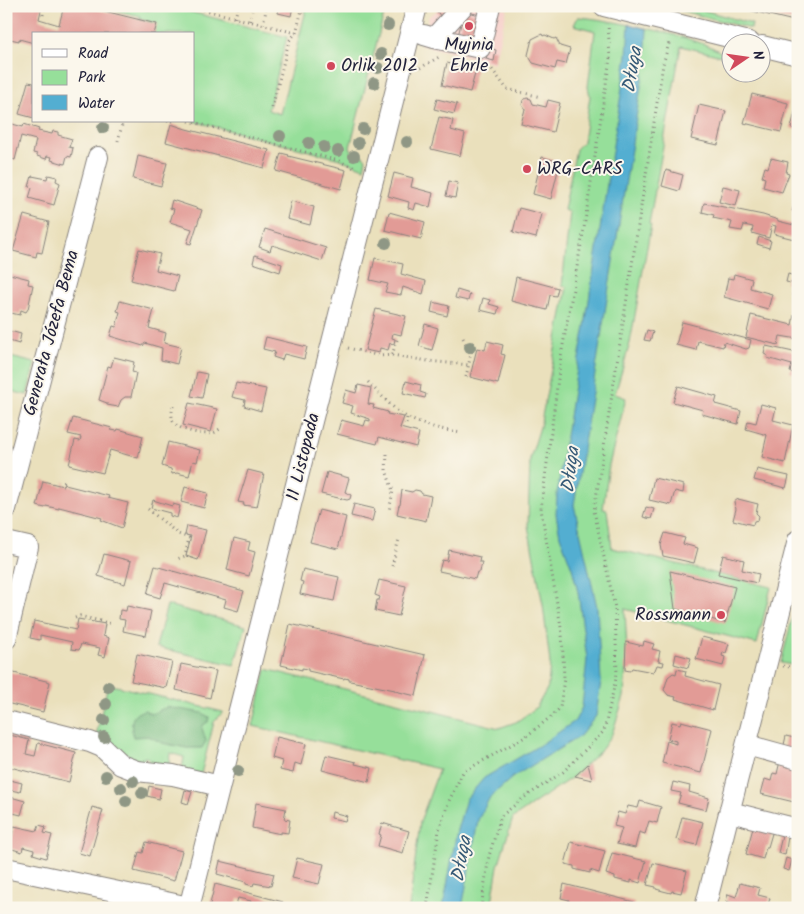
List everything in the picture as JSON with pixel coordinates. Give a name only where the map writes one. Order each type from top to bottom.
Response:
[{"type":"street","name":"11 Listopada","points":[[189,907],[418,6]]},
{"type":"street","points":[[438,47],[463,6]]},
{"type":"street","points":[[411,32],[438,47],[480,48],[484,7]]},
{"type":"street","points":[[610,12],[667,22],[722,36]]},
{"type":"street","points":[[772,48],[798,55]]},
{"type":"street","name":"Generała Józefa Bema","points":[[6,509],[98,157]]},
{"type":"street","points":[[705,908],[747,745],[793,582],[798,540]]},
{"type":"street","points":[[6,542],[28,547],[6,639]]},
{"type":"street","points":[[6,721],[90,742],[102,747],[121,765],[137,771],[220,786]]},
{"type":"street","points":[[747,745],[798,759]]},
{"type":"street","points":[[730,812],[798,829]]},
{"type":"street","points":[[6,868],[189,907]]},
{"type":"path","points":[[43,15],[45,6]]},
{"type":"path","points":[[189,6],[296,32]]},
{"type":"path","points":[[235,18],[238,6]]},
{"type":"path","points":[[263,24],[267,6]]},
{"type":"path","points":[[272,108],[289,41],[296,32],[302,6]]},
{"type":"path","points":[[250,21],[252,11]]},
{"type":"path","points":[[427,908],[440,830],[449,801],[463,772],[525,737],[560,708],[564,678],[562,634],[541,509],[561,356],[584,228],[610,58],[610,12]]},
{"type":"path","points":[[481,908],[489,856],[501,816],[525,797],[563,772],[604,731],[617,674],[615,608],[594,510],[663,64],[668,42]]},
{"type":"path","points":[[420,68],[438,47]]},
{"type":"path","points":[[474,64],[491,68],[507,89],[541,97]]},
{"type":"path","points":[[118,141],[123,122]]},
{"type":"path","points":[[192,122],[339,161],[354,168]]},
{"type":"path","points":[[392,355],[398,337]]},
{"type":"path","points":[[463,338],[471,355]]},
{"type":"path","points":[[466,377],[474,340]]},
{"type":"path","points":[[346,348],[380,356],[392,355],[469,365]]},
{"type":"path","points":[[368,382],[394,408],[407,417],[444,430],[461,433]]},
{"type":"path","points":[[173,406],[173,423],[178,428],[212,434],[220,429]]},
{"type":"path","points":[[406,424],[407,417]]},
{"type":"path","points":[[387,454],[386,470],[393,491],[389,511]]},
{"type":"path","points":[[148,509],[178,534],[189,538],[185,556],[178,559]]},
{"type":"path","points":[[392,566],[399,539],[401,539]]},
{"type":"path","points":[[75,618],[80,616],[112,624]]},
{"type":"path","points":[[778,664],[798,668]]},
{"type":"shaded area","points":[[445,6],[495,6],[507,9],[494,63],[421,45],[429,16]]},
{"type":"green space","points":[[116,6],[134,6],[148,10],[168,6],[287,37],[268,110],[280,114],[307,6],[386,6],[350,147],[354,154],[363,156],[366,159],[364,168],[340,159],[195,122],[195,32],[154,32],[156,24],[140,19],[140,16],[113,10]]},
{"type":"green space","points":[[654,6],[689,6],[752,24],[751,29],[679,10]]},
{"type":"green space","points":[[578,17],[632,25],[702,43],[722,54],[722,56],[681,46],[630,343],[615,394],[626,398],[609,465],[603,509],[607,510],[612,548],[771,587],[757,644],[625,609],[627,653],[624,697],[612,734],[602,749],[574,776],[513,818],[498,866],[491,908],[409,908],[420,822],[439,769],[253,726],[266,669],[499,728],[516,722],[536,708],[548,687],[550,663],[543,605],[528,526],[530,459],[540,427],[567,287],[562,286],[570,212],[564,210],[576,149],[583,142],[590,96],[588,87],[595,31],[574,25]]},
{"type":"green space","points":[[6,356],[35,363],[27,395],[6,390]]},
{"type":"green space","points":[[798,604],[798,666],[781,663],[795,607]]},
{"type":"green space","points":[[167,605],[246,626],[234,665],[156,647]]},
{"type":"green space","points":[[108,684],[223,712],[214,722],[201,774],[182,770],[184,757],[170,753],[169,765],[149,763],[149,758],[144,757],[144,762],[124,755],[105,737],[101,735],[100,738],[96,736]]},
{"type":"green space","points":[[167,707],[202,713],[209,717],[208,722],[202,728],[206,741],[202,748],[187,748],[162,743],[149,736],[133,737],[132,720],[136,714],[145,710],[151,714]]},
{"type":"water","name":"Długa","points":[[629,24],[647,29],[645,62],[574,505],[597,607],[601,681],[596,716],[580,736],[513,777],[490,797],[478,820],[462,908],[443,908],[457,830],[466,799],[484,778],[540,745],[575,721],[582,707],[587,659],[578,592],[572,568],[560,536],[556,514],[557,494],[627,55]]},
{"type":"building","points":[[6,6],[42,6],[39,19],[59,25],[64,6],[97,6],[96,9],[157,24],[155,32],[32,32],[32,42],[6,38]]},
{"type":"building","points":[[279,6],[293,6],[291,16],[278,13]]},
{"type":"building","points":[[440,6],[457,6],[440,16],[436,9]]},
{"type":"building","points":[[740,6],[798,6],[798,22],[744,9]]},
{"type":"building","name":"Myjnia Ehrle","points":[[464,11],[480,15],[474,40],[458,36]]},
{"type":"building","points":[[542,34],[543,36],[556,38],[560,46],[570,49],[566,64],[557,62],[555,69],[533,63],[528,55],[532,39]]},
{"type":"building","points":[[489,48],[496,50],[494,61],[486,59]]},
{"type":"building","points":[[447,63],[476,70],[470,92],[442,85]]},
{"type":"building","points":[[28,82],[32,83],[32,117],[19,114]]},
{"type":"building","points":[[752,94],[788,103],[781,132],[744,123]]},
{"type":"building","points":[[437,99],[457,104],[454,114],[434,109]]},
{"type":"building","points":[[531,99],[533,104],[546,107],[548,100],[560,103],[553,132],[521,124],[525,109],[522,105],[523,100]]},
{"type":"building","points":[[699,105],[726,111],[718,145],[691,139]]},
{"type":"building","points":[[795,112],[798,113],[798,130],[791,128]]},
{"type":"building","points":[[439,117],[453,120],[451,130],[465,134],[460,156],[431,149]]},
{"type":"building","points":[[9,123],[23,127],[24,124],[39,129],[38,131],[52,134],[53,131],[58,132],[58,135],[72,139],[69,147],[73,148],[71,157],[67,156],[65,164],[51,160],[52,157],[47,156],[46,159],[37,156],[37,154],[33,153],[36,140],[21,136],[15,160],[6,157],[6,134]]},
{"type":"building","points":[[171,124],[269,150],[264,168],[166,142]]},
{"type":"building","points":[[281,153],[346,170],[341,189],[276,171]]},
{"type":"building","points":[[138,156],[167,163],[161,186],[133,179]]},
{"type":"building","points":[[542,157],[560,162],[551,199],[533,194]]},
{"type":"building","points":[[771,158],[788,162],[786,173],[789,174],[782,192],[763,187],[765,178],[762,177],[765,167],[768,168]]},
{"type":"building","points":[[666,170],[683,175],[679,191],[662,186]]},
{"type":"building","points":[[394,173],[413,178],[411,187],[433,193],[430,207],[416,203],[414,210],[408,208],[409,202],[388,196]]},
{"type":"building","points":[[48,175],[57,177],[56,181],[60,183],[54,205],[29,198],[32,188],[29,187],[32,176],[47,179]]},
{"type":"building","points":[[449,181],[458,183],[455,198],[446,196]]},
{"type":"building","points":[[723,186],[740,190],[736,206],[719,202]]},
{"type":"building","points":[[798,192],[798,213],[792,211]]},
{"type":"building","points":[[172,200],[202,210],[191,244],[187,243],[192,229],[170,222],[174,209],[170,208]]},
{"type":"building","points":[[291,201],[314,207],[310,225],[287,219]]},
{"type":"building","points":[[704,203],[763,215],[798,226],[798,240],[774,234],[776,226],[772,225],[769,238],[752,233],[753,227],[744,225],[742,231],[730,229],[732,222],[713,218],[714,215],[702,212]]},
{"type":"building","points":[[519,208],[542,214],[536,238],[513,232]]},
{"type":"building","points":[[389,212],[425,222],[421,239],[385,230]]},
{"type":"building","points":[[24,215],[49,222],[42,253],[37,252],[36,257],[13,251]]},
{"type":"building","points":[[265,229],[326,248],[322,261],[272,245],[270,251],[259,247]]},
{"type":"building","points":[[759,237],[771,241],[769,248],[757,244]]},
{"type":"building","points":[[139,249],[160,254],[156,270],[178,276],[174,291],[131,280]]},
{"type":"building","points":[[255,255],[282,264],[280,272],[253,263]]},
{"type":"building","points":[[375,258],[403,264],[401,274],[426,281],[423,294],[403,287],[401,295],[385,292],[388,284],[370,280]]},
{"type":"building","points":[[6,273],[29,279],[28,284],[33,285],[28,309],[26,312],[21,310],[20,315],[6,312]]},
{"type":"building","points":[[734,274],[752,279],[750,288],[772,294],[768,309],[724,297],[728,278],[733,279]]},
{"type":"building","points":[[788,274],[798,277],[798,296],[793,295],[796,284],[786,282]]},
{"type":"building","points":[[516,277],[558,288],[556,296],[550,295],[547,310],[511,301]]},
{"type":"building","points":[[457,290],[470,294],[468,301],[455,298]]},
{"type":"building","points":[[483,298],[490,300],[489,304],[499,307],[497,314],[480,310]]},
{"type":"building","points":[[120,301],[154,310],[149,328],[166,333],[164,343],[181,347],[177,364],[161,360],[162,348],[145,343],[143,346],[110,336],[113,326],[116,327],[120,312],[117,311]]},
{"type":"building","points":[[433,302],[449,306],[447,316],[431,312]]},
{"type":"building","points":[[376,309],[406,316],[401,335],[393,333],[394,344],[390,343],[388,350],[380,348],[379,353],[365,350]]},
{"type":"building","points":[[751,315],[792,325],[794,315],[798,316],[798,339],[780,336],[778,345],[746,337]]},
{"type":"building","points":[[682,322],[751,340],[749,348],[746,349],[724,342],[723,347],[698,341],[696,350],[676,345]]},
{"type":"building","points":[[425,324],[438,328],[432,350],[419,346]]},
{"type":"building","points":[[6,330],[21,334],[19,344],[6,340]]},
{"type":"building","points":[[647,330],[653,332],[650,341],[644,340]]},
{"type":"building","points":[[266,337],[307,347],[304,359],[284,354],[282,360],[273,357],[275,352],[263,349]]},
{"type":"building","points":[[487,341],[503,345],[501,354],[505,355],[498,384],[470,377],[477,348],[485,350]]},
{"type":"building","points":[[766,346],[798,353],[798,374],[790,372],[792,365],[767,358],[768,356],[764,354]]},
{"type":"building","points":[[114,357],[134,362],[132,372],[136,373],[131,397],[125,397],[121,400],[118,407],[107,405],[107,403],[99,400],[108,366],[111,367]]},
{"type":"building","points":[[197,372],[207,374],[202,398],[191,396]]},
{"type":"building","points":[[406,381],[421,385],[420,392],[426,394],[425,398],[403,393]]},
{"type":"building","points":[[236,383],[266,389],[261,411],[244,406],[245,400],[232,397]]},
{"type":"building","points":[[358,385],[371,388],[368,404],[374,405],[373,408],[388,412],[387,414],[404,417],[400,428],[419,433],[416,447],[379,437],[377,444],[337,434],[341,420],[364,426],[366,420],[370,421],[370,419],[351,413],[353,406],[342,403],[346,390],[356,393]]},
{"type":"building","points":[[678,386],[717,397],[715,404],[741,411],[738,424],[702,414],[703,410],[673,402]]},
{"type":"building","points":[[189,403],[217,409],[211,432],[183,425]]},
{"type":"building","points":[[761,404],[776,408],[773,420],[793,425],[785,463],[762,457],[767,435],[746,429],[748,421],[756,423]]},
{"type":"building","points":[[73,418],[112,428],[111,430],[117,431],[118,429],[143,436],[138,458],[110,450],[103,473],[69,465],[75,440],[80,441],[81,437],[68,434]]},
{"type":"building","points":[[168,442],[200,450],[197,462],[193,461],[189,476],[177,473],[172,474],[171,469],[162,466]]},
{"type":"building","points":[[757,469],[789,476],[786,488],[754,480]]},
{"type":"building","points":[[248,470],[264,474],[257,507],[243,505],[244,503],[238,502]]},
{"type":"building","points":[[327,472],[349,478],[345,492],[351,495],[350,499],[321,494]]},
{"type":"building","points":[[654,478],[684,485],[683,493],[675,491],[671,505],[649,500]]},
{"type":"building","points":[[43,481],[63,486],[64,481],[65,485],[109,496],[108,498],[128,503],[122,528],[101,520],[102,518],[59,507],[59,509],[37,506]]},
{"type":"building","points":[[185,487],[208,493],[204,508],[181,502]]},
{"type":"building","points":[[402,490],[420,491],[422,494],[431,496],[426,521],[397,514]]},
{"type":"building","points":[[738,499],[758,504],[756,513],[759,516],[753,525],[733,520],[736,509],[734,502]]},
{"type":"building","points":[[153,500],[172,506],[173,504],[180,506],[177,518],[170,516],[170,513],[151,508]]},
{"type":"building","points":[[354,504],[375,509],[372,521],[351,516]]},
{"type":"building","points":[[646,507],[654,509],[651,519],[643,517]]},
{"type":"building","points":[[319,510],[346,517],[338,549],[310,542]]},
{"type":"building","points":[[187,526],[206,530],[198,560],[186,556],[191,536],[185,535]]},
{"type":"building","points":[[665,533],[685,538],[683,544],[698,548],[694,563],[663,556],[661,545]]},
{"type":"building","points":[[234,538],[250,542],[248,550],[255,552],[249,576],[227,570]]},
{"type":"building","points":[[449,550],[480,557],[479,562],[482,562],[480,572],[477,572],[475,579],[439,571],[442,560],[447,561]]},
{"type":"building","points":[[104,554],[131,561],[125,584],[98,576]]},
{"type":"building","points":[[723,555],[744,560],[742,570],[759,574],[757,583],[718,574]]},
{"type":"building","points":[[155,566],[244,591],[238,611],[224,607],[226,600],[165,583],[160,598],[147,594]]},
{"type":"building","points":[[303,569],[339,577],[334,601],[300,594],[303,582],[300,581]]},
{"type":"building","points":[[670,571],[735,587],[725,623],[675,609]]},
{"type":"building","points":[[379,580],[406,586],[399,616],[375,611],[377,600],[380,597],[375,595]]},
{"type":"building","points":[[127,606],[151,611],[146,636],[123,631],[125,620],[119,619],[120,610],[126,611]]},
{"type":"building","points":[[78,619],[105,624],[103,636],[109,638],[105,657],[98,655],[100,648],[81,644],[79,650],[71,649],[72,642],[40,635],[40,640],[30,638],[34,621],[76,630]]},
{"type":"building","points":[[290,624],[425,655],[416,696],[350,681],[350,679],[308,671],[308,669],[302,668],[302,670],[281,665]]},
{"type":"building","points":[[702,637],[729,644],[726,653],[723,652],[722,656],[725,657],[723,666],[696,659]]},
{"type":"building","points":[[644,641],[654,644],[652,649],[660,651],[658,661],[664,662],[663,666],[657,665],[653,672],[632,668],[630,671],[625,670],[626,642],[643,646]]},
{"type":"building","points":[[137,654],[172,662],[166,688],[131,681]]},
{"type":"building","points":[[676,654],[691,658],[688,668],[674,664]]},
{"type":"building","points":[[181,664],[216,671],[210,698],[176,690]]},
{"type":"building","points":[[677,669],[686,671],[685,676],[719,685],[713,710],[675,699],[676,697],[668,695],[664,690],[668,677],[673,673],[676,674]]},
{"type":"building","points":[[6,671],[50,682],[43,712],[6,703]]},
{"type":"building","points":[[681,721],[712,729],[701,773],[662,763],[667,741],[676,744],[676,741],[668,739],[672,722],[680,724]]},
{"type":"building","points":[[6,734],[29,740],[26,754],[35,756],[38,743],[76,753],[69,782],[6,766]]},
{"type":"building","points":[[786,736],[798,739],[798,752],[783,749]]},
{"type":"building","points":[[277,737],[306,744],[301,765],[295,763],[293,773],[280,770],[282,761],[272,758]]},
{"type":"building","points":[[326,755],[372,768],[369,782],[322,770]]},
{"type":"building","points":[[780,761],[798,765],[798,803],[761,794],[765,779],[771,781],[773,773],[777,774]]},
{"type":"building","points":[[588,764],[592,780],[575,776]]},
{"type":"building","points":[[6,779],[22,783],[20,792],[6,789]]},
{"type":"building","points":[[673,782],[690,786],[689,792],[709,798],[706,810],[678,803],[681,793],[671,791]]},
{"type":"building","points":[[149,786],[161,789],[159,799],[147,796]]},
{"type":"building","points":[[185,790],[192,792],[188,804],[182,802]]},
{"type":"building","points":[[7,796],[25,801],[21,815],[13,813],[11,819],[6,818]]},
{"type":"building","points":[[640,801],[661,807],[657,823],[649,821],[645,834],[639,832],[635,848],[617,844],[622,828],[614,826],[618,812],[625,814],[628,806],[638,808]]},
{"type":"building","points":[[256,803],[286,809],[284,819],[290,820],[288,833],[281,832],[281,834],[252,828]]},
{"type":"building","points":[[92,807],[103,810],[90,856],[79,853]]},
{"type":"building","points":[[332,812],[347,816],[345,821],[331,818]]},
{"type":"building","points":[[682,817],[703,822],[697,845],[676,840]]},
{"type":"building","points":[[382,823],[409,831],[403,853],[378,846]]},
{"type":"building","points":[[754,824],[773,830],[763,859],[746,854]]},
{"type":"building","points":[[39,825],[46,827],[44,833],[52,835],[46,858],[33,854],[34,850],[23,847],[22,852],[9,848],[14,826],[37,831]]},
{"type":"building","points":[[782,836],[788,837],[785,855],[778,853]]},
{"type":"building","points":[[146,842],[182,851],[174,881],[134,871],[139,852],[143,853]]},
{"type":"building","points":[[571,842],[605,851],[599,873],[590,870],[590,873],[574,869],[574,866],[565,864]]},
{"type":"building","points":[[612,853],[646,861],[640,883],[631,880],[631,883],[615,879],[615,877],[606,874]]},
{"type":"building","points":[[297,858],[324,864],[319,884],[292,878]]},
{"type":"building","points":[[786,858],[792,860],[789,871],[783,869]]},
{"type":"building","points":[[220,861],[274,874],[271,886],[254,883],[253,886],[246,884],[246,882],[217,874]]},
{"type":"building","points":[[653,863],[687,871],[681,893],[672,891],[671,893],[647,885]]},
{"type":"building","points":[[740,883],[760,888],[758,895],[770,898],[768,905],[775,908],[733,908],[734,904],[726,901],[728,894],[736,897]]},
{"type":"building","points":[[215,884],[283,902],[282,908],[255,902],[254,907],[250,905],[251,901],[238,898],[235,908],[209,908]]},
{"type":"building","points":[[564,884],[634,902],[633,908],[601,908],[584,903],[583,908],[567,908],[569,900],[561,898]]},
{"type":"place","name":"Myjnia Ehrle","points":[[469,26]]},
{"type":"place","name":"Orlik 2012","points":[[331,66]]},
{"type":"place","name":"WRG-CARS","points":[[527,169]]},
{"type":"place","name":"Rossmann","points":[[721,615]]}]
